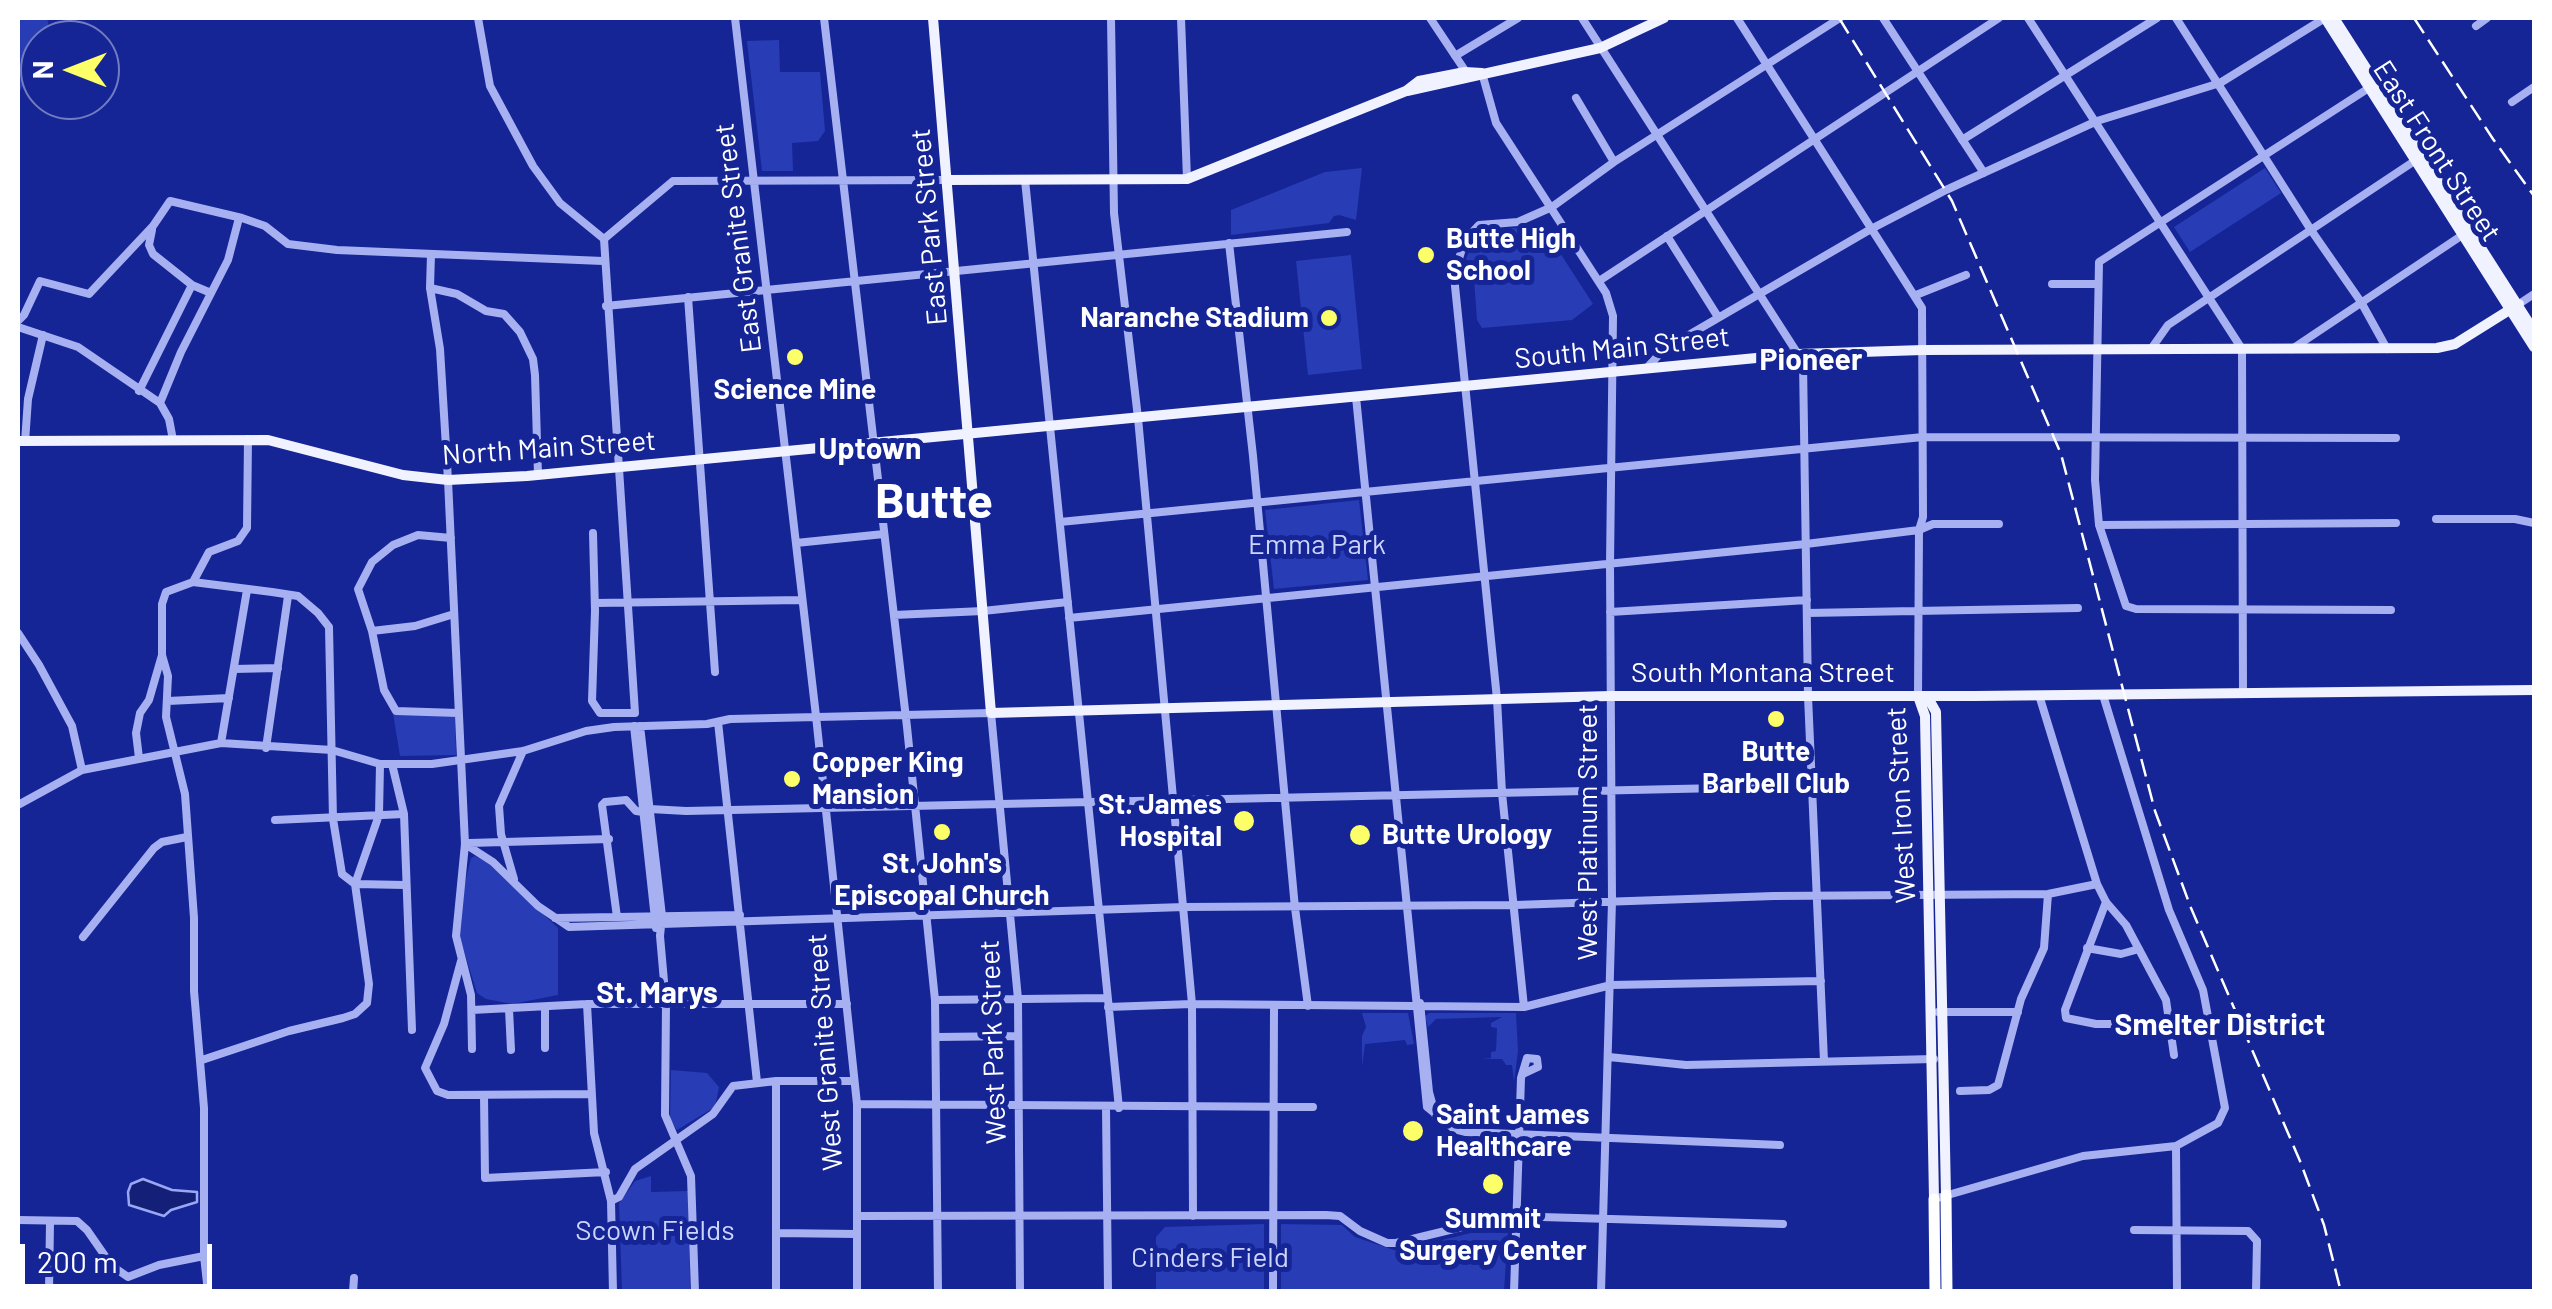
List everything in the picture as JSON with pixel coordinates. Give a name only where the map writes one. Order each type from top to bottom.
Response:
[{"type":"highway","points":[[1936,1292],[1940,1197]]},
{"type":"highway","points":[[1940,1197],[1947,1292]]},
{"type":"main road","name":"East Park Street","points":[[934,18],[968,434]]},
{"type":"main road","points":[[947,180],[1187,180],[1406,91],[1600,48],[1664,18]]},
{"type":"main road","name":"East Front Street","points":[[2325,18],[2373,85]]},
{"type":"main road","name":"East Front Street","points":[[2334,18],[2516,307]]},
{"type":"main road","points":[[1406,91],[1420,80],[1473,74]]},
{"type":"main road","points":[[2516,307],[2534,330]]},
{"type":"main road","points":[[2516,307],[2534,347]]},
{"type":"main road","name":"South Main Street","points":[[968,434],[1798,354],[2437,348],[2455,344],[2516,307]]},
{"type":"main road","name":"North Main Street","points":[[22,441],[286,442],[381,471],[448,480],[619,468],[968,434]]},
{"type":"main road","name":"West Park Street","points":[[968,434],[991,713]]},
{"type":"main road","name":"South Montana Street","points":[[991,713],[1610,696],[2534,690]]},
{"type":"main road","name":"West Iron Street","points":[[1922,696],[1936,712],[1944,1058],[1940,1197]]},
{"type":"main road","name":"West Iron Street","points":[[1922,696],[1931,1059],[1940,1197]]},
{"type":"street","points":[[478,18],[490,86],[533,166],[560,203],[604,239]]},
{"type":"street","name":"East Granite Street","points":[[735,18],[786,452]]},
{"type":"street","points":[[824,18],[906,714],[935,1000],[938,1292]]},
{"type":"street","points":[[1110,18],[1118,254],[1138,418],[1192,1004],[1194,1216]]},
{"type":"street","points":[[1181,18],[1187,180]]},
{"type":"street","name":"West Platinum Street","points":[[1430,18],[1455,56],[1473,74],[1496,122],[1606,293],[1613,316],[1612,902],[1602,1292]]},
{"type":"street","points":[[1455,56],[1518,18]]},
{"type":"street","points":[[1582,18],[1803,362],[1808,696],[1824,1061]]},
{"type":"street","points":[[1737,18],[1916,295],[1966,275]]},
{"type":"street","points":[[1524,1007],[1454,276],[1466,239],[1479,225],[1518,222],[1552,207],[1614,162],[1840,18]]},
{"type":"street","points":[[1883,18],[1984,172]]},
{"type":"street","points":[[1598,281],[1999,18]]},
{"type":"street","points":[[2028,18],[2242,349],[2242,694]]},
{"type":"street","points":[[1962,140],[2157,18]]},
{"type":"street","points":[[2176,18],[2361,302],[2387,349]]},
{"type":"street","points":[[1646,369],[1663,350],[1871,229],[2096,122],[2220,84],[2325,18]]},
{"type":"street","points":[[2476,26],[2487,18]]},
{"type":"street","points":[[2373,85],[2099,262],[2095,436],[2099,525],[2126,606],[2136,610],[2391,610]]},
{"type":"street","points":[[2512,102],[2534,87]]},
{"type":"street","points":[[1576,98],[1614,162]]},
{"type":"street","points":[[2150,350],[2168,325],[2420,158]]},
{"type":"street","points":[[592,533],[592,701],[596,711],[604,714],[635,713],[604,239],[674,181],[947,180]]},
{"type":"street","points":[[1025,180],[1119,1108]]},
{"type":"street","points":[[173,440],[169,419],[160,403],[90,354],[18,324],[40,281],[89,294],[153,226],[170,200],[264,226],[288,244],[338,250],[603,261]]},
{"type":"street","points":[[160,403],[228,260],[238,218]]},
{"type":"street","points":[[153,226],[149,245],[153,254],[192,284],[212,293]]},
{"type":"street","points":[[606,306],[1346,232]]},
{"type":"street","points":[[2292,349],[2468,232]]},
{"type":"street","points":[[1667,236],[1718,317]]},
{"type":"street","points":[[1229,243],[1294,908],[1308,1006]]},
{"type":"street","points":[[431,254],[430,288],[440,349],[448,480],[465,844],[456,926],[472,1010],[472,1049]]},
{"type":"street","points":[[138,391],[192,284]]},
{"type":"street","points":[[2052,284],[2098,284]]},
{"type":"street","points":[[430,288],[457,294],[486,311],[504,314],[520,332],[534,366],[538,475]]},
{"type":"street","points":[[2516,307],[2534,294]]},
{"type":"street","name":"West Iron Street","points":[[1916,295],[1922,308],[1923,350],[1923,517],[1919,530],[1918,612],[1922,696]]},
{"type":"street","points":[[688,298],[715,672]]},
{"type":"street","points":[[22,441],[44,335]]},
{"type":"street","points":[[1356,397],[1416,990],[1436,1116],[1460,1131],[1780,1146]]},
{"type":"street","points":[[18,398],[28,399]]},
{"type":"street","points":[[1060,522],[1923,437],[2396,438]]},
{"type":"street","points":[[193,582],[209,552],[238,541],[247,528],[248,439]]},
{"type":"street","name":"West Granite Street","points":[[786,452],[857,1104],[857,1292]]},
{"type":"street","points":[[2436,519],[2534,523]]},
{"type":"street","points":[[2099,525],[2396,522]]},
{"type":"street","points":[[1069,618],[1806,544],[1919,530],[1933,524],[1999,524]]},
{"type":"street","points":[[796,543],[884,534]]},
{"type":"street","points":[[451,538],[418,535],[393,544],[372,562],[358,589],[372,630],[384,690],[396,711],[458,713]]},
{"type":"street","points":[[138,758],[136,732],[140,713],[156,680],[162,655],[162,604],[166,592],[193,582],[298,596],[328,627],[333,818],[342,874],[355,884],[405,884]]},
{"type":"street","points":[[221,744],[247,590]]},
{"type":"street","points":[[266,748],[288,596]]},
{"type":"street","points":[[595,603],[802,600]]},
{"type":"street","points":[[1610,612],[1807,600]]},
{"type":"street","points":[[894,615],[1068,602]]},
{"type":"street","points":[[1807,613],[2078,608]]},
{"type":"street","points":[[372,630],[415,626],[454,614]]},
{"type":"street","points":[[18,633],[72,726],[82,770]]},
{"type":"street","points":[[162,655],[168,676],[166,718],[185,794],[194,918],[208,1292]]},
{"type":"street","points":[[234,670],[278,668]]},
{"type":"street","points":[[2039,695],[2097,884],[2106,902],[2126,924],[2166,1000],[2174,1054]]},
{"type":"street","points":[[1940,1197],[2082,1156],[2176,1146],[2218,1123],[2226,1108],[2203,990],[2169,910],[2103,695]]},
{"type":"street","points":[[168,701],[229,698]]},
{"type":"street","points":[[18,805],[82,770],[221,744],[332,750],[380,764],[461,762],[523,751],[586,732],[637,726],[816,716],[991,713]]},
{"type":"street","name":"West Park Street","points":[[991,713],[1018,999],[1020,1292]]},
{"type":"street","points":[[718,722],[756,1082]]},
{"type":"street","points":[[637,726],[666,1004],[665,1115],[685,1158],[692,1187],[695,1292]]},
{"type":"street","points":[[516,883],[503,841],[500,799],[523,751]]},
{"type":"street","points":[[202,1060],[355,1014],[367,1003],[369,984],[355,884],[379,815],[380,764]]},
{"type":"street","points":[[394,764],[404,814],[412,1030]]},
{"type":"street","points":[[617,917],[603,804],[626,800],[636,811],[646,811],[1812,786]]},
{"type":"street","points":[[275,820],[404,814]]},
{"type":"street","points":[[83,937],[154,848],[162,842],[187,837]]},
{"type":"street","points":[[465,844],[609,839]]},
{"type":"street","points":[[465,844],[493,862],[569,927],[738,918],[1184,907],[2048,894],[2097,884]]},
{"type":"street","points":[[1960,1091],[1991,1090],[1998,1085],[2018,1012],[2046,939],[2048,894]]},
{"type":"street","points":[[2106,902],[2065,1010],[2066,1018],[2096,1024],[2170,1024]]},
{"type":"street","points":[[554,918],[659,921]]},
{"type":"street","points":[[2087,948],[2121,954],[2139,949]]},
{"type":"street","points":[[461,961],[444,1024],[425,1068],[437,1090],[448,1095],[591,1094]]},
{"type":"street","points":[[935,1000],[1524,1007],[1611,985],[1821,981]]},
{"type":"street","points":[[472,1010],[587,1004],[846,1004]]},
{"type":"street","points":[[587,1004],[594,1133],[611,1201],[613,1292]]},
{"type":"street","points":[[1273,1292],[1274,1006]]},
{"type":"street","points":[[544,1007],[545,1048]]},
{"type":"street","points":[[509,1009],[511,1050]]},
{"type":"street","points":[[1930,1012],[2018,1012]]},
{"type":"street","points":[[937,1036],[1018,1036]]},
{"type":"street","points":[[1609,1057],[1686,1065],[1944,1058]]},
{"type":"street","points":[[1514,1292],[1523,1074]]},
{"type":"street","points":[[776,1081],[776,1292]]},
{"type":"street","points":[[611,1201],[619,1196],[635,1169],[713,1114],[732,1086],[776,1081],[854,1081]]},
{"type":"street","points":[[484,1095],[486,1178],[606,1172]]},
{"type":"street","points":[[857,1104],[1313,1107]]},
{"type":"street","points":[[1106,1107],[1108,1292]]},
{"type":"street","points":[[2176,1146],[2177,1292]]},
{"type":"street","points":[[857,1216],[1340,1216],[1360,1231],[1387,1243],[1516,1216],[1783,1224]]},
{"type":"street","points":[[18,1220],[76,1221],[112,1266],[128,1277]]},
{"type":"street","points":[[49,1292],[50,1222]]},
{"type":"street","points":[[2134,1230],[2248,1231],[2257,1241],[2256,1292]]},
{"type":"street","points":[[776,1234],[857,1234]]},
{"type":"street","points":[[128,1277],[159,1265],[204,1256]]},
{"type":"street","points":[[128,1277],[129,1292]]},
{"type":"street","points":[[354,1278],[354,1292]]},
{"type":"green space","points":[[18,18],[47,18],[20,20],[18,94]]},
{"type":"green space","points":[[779,40],[780,72],[820,72],[825,131],[818,141],[792,143],[793,171],[762,171],[747,41]]},
{"type":"green space","points":[[1362,168],[1356,220],[1339,215],[1329,223],[1231,235],[1231,210],[1325,172]]},
{"type":"green space","points":[[2265,168],[2281,193],[2190,252],[2174,227]]},
{"type":"green space","points":[[1542,225],[1593,304],[1572,320],[1482,328],[1477,320],[1473,266],[1466,259],[1473,241],[1479,232]]},
{"type":"green space","name":"Naranche Stadium","points":[[1351,255],[1362,369],[1308,375],[1296,261]]},
{"type":"green space","name":"Emma Park","points":[[1359,500],[1368,580],[1274,589],[1265,510]]},
{"type":"green space","points":[[393,713],[455,714],[456,755],[400,756]]},
{"type":"green space","points":[[475,856],[491,864],[558,928],[558,995],[512,1004],[486,999],[477,993],[459,935],[461,900],[471,858]]},
{"type":"green space","points":[[1362,1013],[1408,1013],[1414,1044],[1407,1045],[1405,1040],[1365,1044],[1362,1067],[1362,1036],[1366,1027]]},
{"type":"green space","points":[[1516,1013],[1518,1051],[1514,1082],[1512,1065],[1506,1065],[1502,1059],[1482,1059],[1491,1058],[1491,1052],[1496,1051],[1497,1028],[1491,1027],[1491,1023],[1502,1017],[1436,1019],[1428,1027],[1425,1016]]},
{"type":"green space","points":[[671,1070],[707,1073],[719,1087],[715,1107],[677,1130],[670,1119]]},
{"type":"green space","name":"Scown Fields","points":[[651,1176],[651,1192],[689,1191],[690,1291],[622,1291],[619,1203],[635,1181]]},
{"type":"green space","name":"Cinders Field","points":[[1264,1224],[1264,1291],[1156,1291],[1156,1237],[1165,1227]]},
{"type":"green space","points":[[1281,1224],[1342,1225],[1355,1237],[1397,1251],[1471,1233],[1508,1231],[1504,1291],[1281,1291]]},
{"type":"shaded area","points":[[143,1179],[172,1190],[197,1192],[197,1202],[164,1216],[129,1205],[131,1184]]},
{"type":"railway","points":[[1839,18],[1952,201],[2061,454],[2155,811],[2191,908],[2300,1161],[2324,1225],[2341,1292]]},
{"type":"railway","points":[[2414,18],[2534,196]]},
{"type":"place","name":"Butte High School","points":[[1426,255]]},
{"type":"place","name":"Naranche Stadium","points":[[1329,318]]},
{"type":"place","name":"Science Mine","points":[[795,357]]},
{"type":"place","name":"Butte Barbell Club","points":[[1776,719]]},
{"type":"place","name":"Copper King Mansion","points":[[792,779]]},
{"type":"place","name":"St. James Hospital","points":[[1244,821]]},
{"type":"place","name":"St. John's Episcopal Church","points":[[942,832]]},
{"type":"place","name":"Butte Urology","points":[[1360,835]]},
{"type":"place","name":"Saint James Healthcare","points":[[1413,1131]]},
{"type":"place","name":"Summit Surgery Center","points":[[1493,1184]]},
{"type":"district","name":"Pioneer","points":[[1811,360]]},
{"type":"district","name":"Uptown","points":[[870,449]]},
{"type":"district","name":"Butte","points":[[934,502]]},
{"type":"district","name":"St. Marys","points":[[657,993]]},
{"type":"district","name":"Smelter District","points":[[2220,1025]]}]
